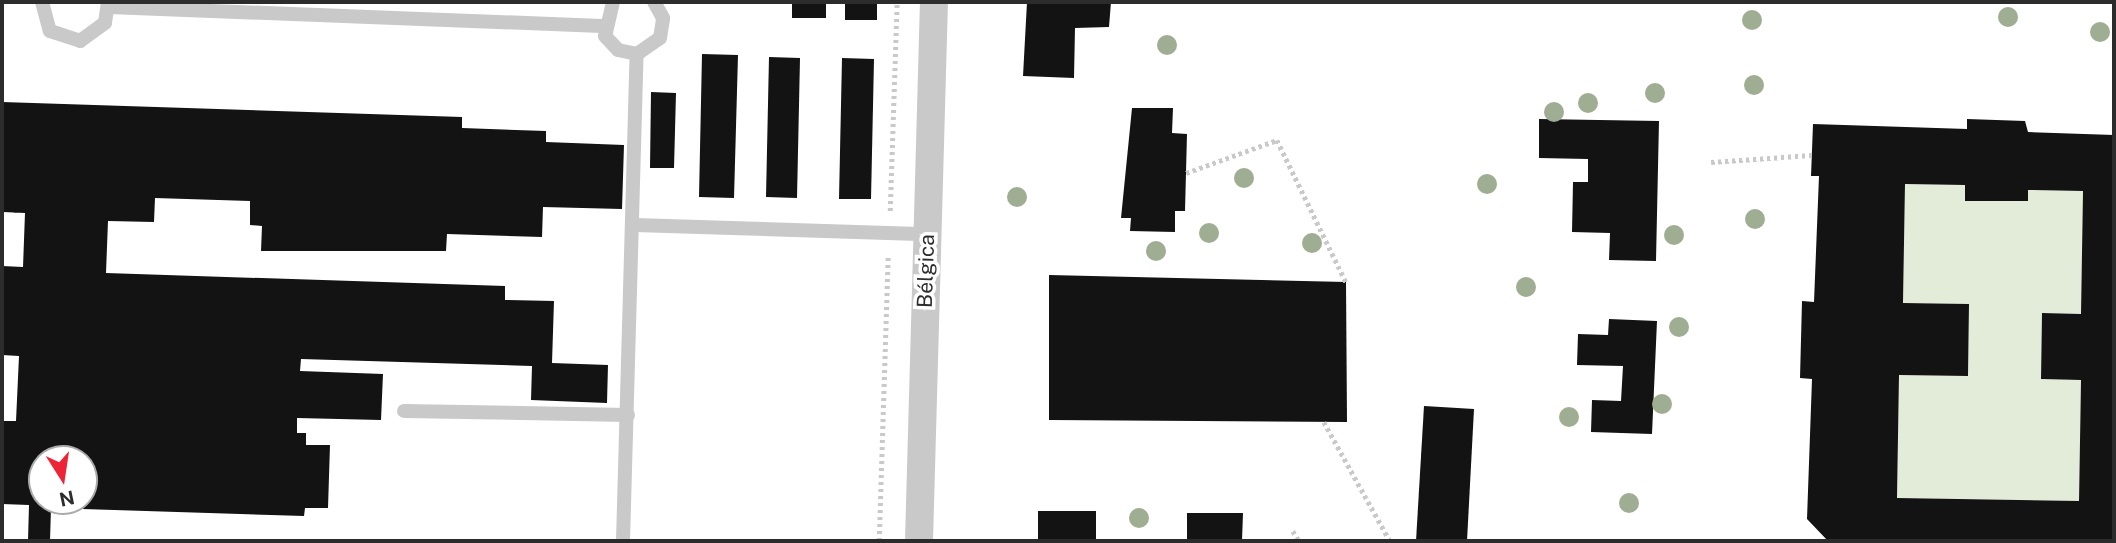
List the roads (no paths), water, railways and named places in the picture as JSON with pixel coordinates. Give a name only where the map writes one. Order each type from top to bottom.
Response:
[{"type":"street","name":"Bélgica","points":[[919,541],[934,2]]},
{"type":"lane","points":[[41,2],[50,31],[79,41],[95,35],[108,5],[603,26]]},
{"type":"lane","points":[[613,2],[603,26],[610,44],[637,54]]},
{"type":"lane","points":[[637,54],[660,37],[663,18],[654,2]]},
{"type":"lane","points":[[623,541],[635,225],[637,54]]},
{"type":"lane","points":[[635,225],[928,234]]},
{"type":"lane","points":[[404,411],[628,415]]}]
